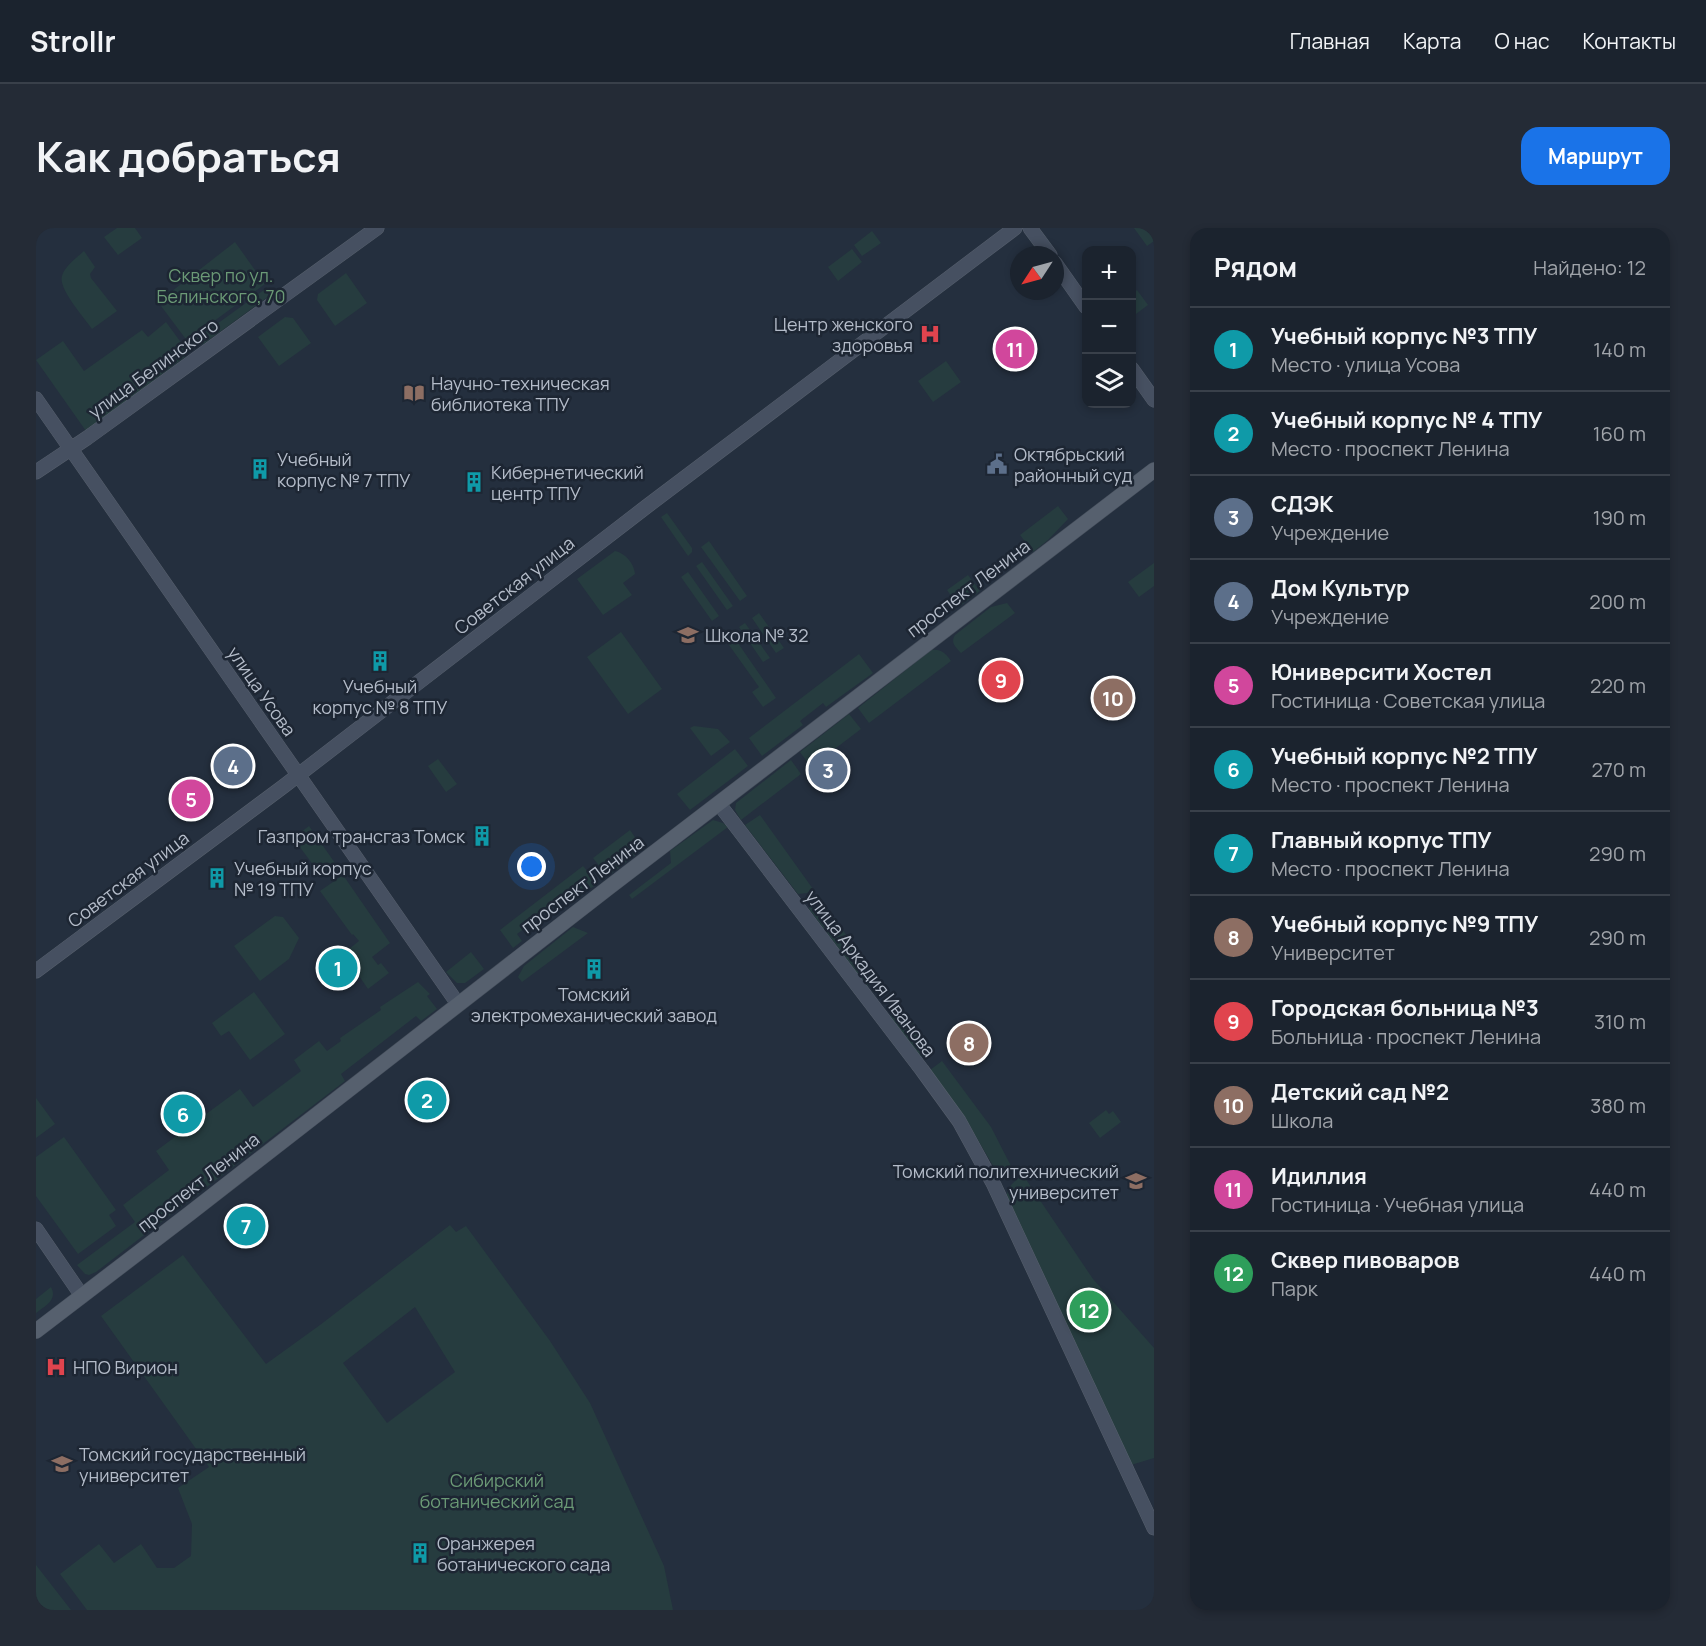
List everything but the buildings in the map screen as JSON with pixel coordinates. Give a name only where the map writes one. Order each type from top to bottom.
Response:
[{"type":"main road","name":"проспект Ленина","points":[[36,1331],[1154,470]]},
{"type":"street","name":"улица Белинского","points":[[36,472],[377,228]]},
{"type":"street","name":"Советская улица","points":[[36,971],[298,775],[638,512],[1015,228]]},
{"type":"street","points":[[1030,228],[1043,246]]},
{"type":"street","points":[[1064,275],[1082,301]]},
{"type":"street","points":[[1136,376],[1154,400]]},
{"type":"street","name":"улица Усова","points":[[36,399],[458,1004]]},
{"type":"street","name":"улица Аркадия Иванова","points":[[719,804],[959,1121],[994,1185],[1154,1528]]},
{"type":"street","points":[[36,1229],[82,1296]]},
{"type":"green space","points":[[117,228],[135,228],[142,238],[118,255],[104,237]]},
{"type":"green space","points":[[1134,228],[1154,228],[1154,241],[1147,246]]},
{"type":"green space","points":[[872,231],[881,243],[862,256],[854,245]]},
{"type":"green space","name":"Сквер по ул. Белинского, 70","points":[[235,242],[265,284],[188,340],[158,302]]},
{"type":"green space","points":[[852,249],[862,262],[838,281],[828,267]]},
{"type":"green space","points":[[84,251],[95,267],[90,274],[91,278],[117,311],[92,329],[68,296],[62,282],[66,269]]},
{"type":"green space","points":[[346,273],[367,303],[335,326],[317,300],[318,294]]},
{"type":"green space","points":[[268,287],[273,293],[202,345],[192,342]]},
{"type":"green space","points":[[1136,291],[1148,305],[1136,314],[1136,300]]},
{"type":"green space","points":[[285,317],[293,318],[311,343],[279,366],[258,337]]},
{"type":"green space","points":[[166,322],[185,348],[185,357],[86,431],[36,360],[63,341],[84,371],[142,330],[148,337]]},
{"type":"green space","points":[[946,361],[961,382],[933,402],[918,381]]},
{"type":"green space","points":[[1058,506],[1068,519],[1033,552],[1020,535]]},
{"type":"green space","points":[[667,513],[692,548],[688,556],[661,517]]},
{"type":"green space","points":[[709,541],[747,596],[740,601],[701,547]]},
{"type":"green space","points":[[615,551],[625,556],[633,566],[635,574],[623,583],[632,595],[603,615],[577,579]]},
{"type":"green space","points":[[702,562],[733,606],[727,610],[696,566]]},
{"type":"green space","points":[[1154,563],[1154,586],[1139,597],[1128,582]]},
{"type":"green space","points":[[688,572],[719,616],[712,621],[681,577]]},
{"type":"green space","points":[[968,575],[980,591],[959,607],[947,590]]},
{"type":"green space","points":[[1007,603],[1015,613],[961,653],[953,643],[955,635],[991,607]]},
{"type":"green space","points":[[759,613],[784,648],[776,653],[752,618]]},
{"type":"green space","points":[[745,623],[770,658],[763,662],[739,627]]},
{"type":"green space","points":[[621,632],[662,689],[628,714],[587,657]]},
{"type":"green space","points":[[731,633],[776,698],[763,707],[752,692],[759,687],[724,638]]},
{"type":"green space","points":[[931,650],[943,652],[951,661],[869,723],[858,708]]},
{"type":"green space","points":[[859,654],[873,673],[826,707],[823,703],[800,721],[803,725],[762,756],[749,738]]},
{"type":"green space","points":[[849,714],[861,729],[811,767],[800,752]]},
{"type":"green space","points":[[694,726],[718,729],[730,742],[711,756],[690,728]]},
{"type":"green space","points":[[735,749],[748,766],[690,810],[677,794]]},
{"type":"green space","points":[[438,759],[457,784],[446,792],[428,766]]},
{"type":"green space","points":[[791,760],[801,774],[741,820],[735,810],[736,803]]},
{"type":"green space","points":[[760,815],[813,889],[807,893],[798,894],[745,825]]},
{"type":"green space","points":[[713,820],[728,827],[632,899],[629,895],[671,863],[670,851]]},
{"type":"green space","points":[[309,826],[335,863],[320,874],[293,838]]},
{"type":"green space","points":[[630,830],[641,846],[638,853],[612,873],[605,873],[593,858]]},
{"type":"green space","points":[[583,866],[594,879],[594,886],[579,897],[574,891],[517,934],[522,941],[513,948],[500,930]]},
{"type":"green space","points":[[343,875],[390,943],[372,957],[389,973],[368,989],[357,973],[359,971],[344,953],[359,941],[352,935],[320,891]]},
{"type":"green space","points":[[819,897],[877,978],[867,986],[809,909],[812,902]]},
{"type":"green space","points":[[275,916],[283,917],[299,938],[289,959],[260,981],[234,946]]},
{"type":"green space","points":[[573,927],[588,933],[522,982],[518,977],[524,966]]},
{"type":"green space","points":[[471,952],[484,969],[465,983],[457,983],[446,972]]},
{"type":"green space","points":[[418,982],[430,994],[427,996],[437,1009],[421,1021],[416,1016],[341,1074],[345,1081],[96,1272],[85,1274],[77,1265],[135,1222],[123,1205],[169,1170],[156,1151],[240,1089],[253,1107],[301,1071],[294,1060],[319,1041],[327,1051],[341,1041],[340,1038],[381,1010],[380,1007]]},
{"type":"green space","points":[[254,992],[285,1034],[250,1060],[229,1031],[221,1036],[212,1023]]},
{"type":"green space","points":[[902,1008],[933,1049],[921,1058],[890,1016]]},
{"type":"green space","points":[[942,1061],[991,1127],[1011,1166],[1001,1170],[992,1164],[965,1118],[930,1070]]},
{"type":"green space","points":[[36,1098],[55,1124],[36,1138]]},
{"type":"green space","points":[[1106,1110],[1109,1114],[1113,1111],[1121,1122],[1100,1138],[1089,1123]]},
{"type":"green space","points":[[64,1137],[116,1210],[109,1215],[116,1226],[78,1254],[36,1196],[36,1157]]},
{"type":"green space","points":[[1023,1175],[1093,1279],[1154,1348],[1154,1458],[1131,1465],[1018,1225],[1007,1192]]},
{"type":"green space","name":"Сибирский ботанический сад","points":[[450,1225],[456,1232],[466,1226],[550,1341],[590,1403],[664,1566],[673,1610],[87,1610],[60,1574],[99,1544],[114,1563],[141,1544],[157,1568],[174,1568],[191,1556],[192,1524],[178,1488],[209,1467],[101,1316],[183,1255],[266,1364]],"holes":[[[415,1307],[455,1372],[387,1423],[343,1363]]]},
{"type":"green space","points":[[51,1287],[52,1299],[36,1313],[36,1299]]},
{"type":"green space","points":[[36,1565],[71,1610],[36,1610]]},
{"type":"place","name":"Центр женского здоровья","points":[[930,334]]},
{"type":"place","name":"Идиллия","points":[[1015,349]]},
{"type":"place","name":"Научно-техническая библиотека ТПУ","points":[[414,393]]},
{"type":"place","name":"Октябрьский районный суд","points":[[997,464]]},
{"type":"place","name":"Учебный корпус № 7 ТПУ","points":[[260,469]]},
{"type":"place","name":"Кибернетический центр ТПУ","points":[[474,482]]},
{"type":"place","name":"Школа № 32","points":[[688,635]]},
{"type":"place","name":"Учебный корпус № 8 ТПУ","points":[[380,661]]},
{"type":"place","name":"Городская больница №3","points":[[1001,680]]},
{"type":"place","name":"Детский сад №2","points":[[1113,698]]},
{"type":"place","name":"Дом Культур","points":[[233,766]]},
{"type":"place","name":"СДЭК","points":[[828,770]]},
{"type":"place","name":"Юниверсити Хостел","points":[[191,799]]},
{"type":"place","name":"Газпром трансгаз Томск","points":[[482,836]]},
{"type":"place","name":"Учебный корпус № 19 ТПУ","points":[[217,878]]},
{"type":"place","name":"Учебный корпус №3 ТПУ","points":[[338,968]]},
{"type":"place","name":"Томский электромеханический завод","points":[[594,969]]},
{"type":"place","name":"Учебный корпус №9 ТПУ","points":[[969,1043]]},
{"type":"place","name":"Учебный корпус № 4 ТПУ","points":[[427,1100]]},
{"type":"place","name":"Учебный корпус №2 ТПУ","points":[[183,1114]]},
{"type":"place","name":"Томский политехнический университет","points":[[1136,1181]]},
{"type":"place","name":"Главный корпус ТПУ","points":[[246,1226]]},
{"type":"place","name":"Сквер пивоваров","points":[[1089,1310]]},
{"type":"place","name":"НПО Вирион","points":[[56,1367]]},
{"type":"place","name":"Томский государственный университет","points":[[62,1464]]},
{"type":"place","name":"Оранжерея ботанического сада","points":[[420,1553]]}]
